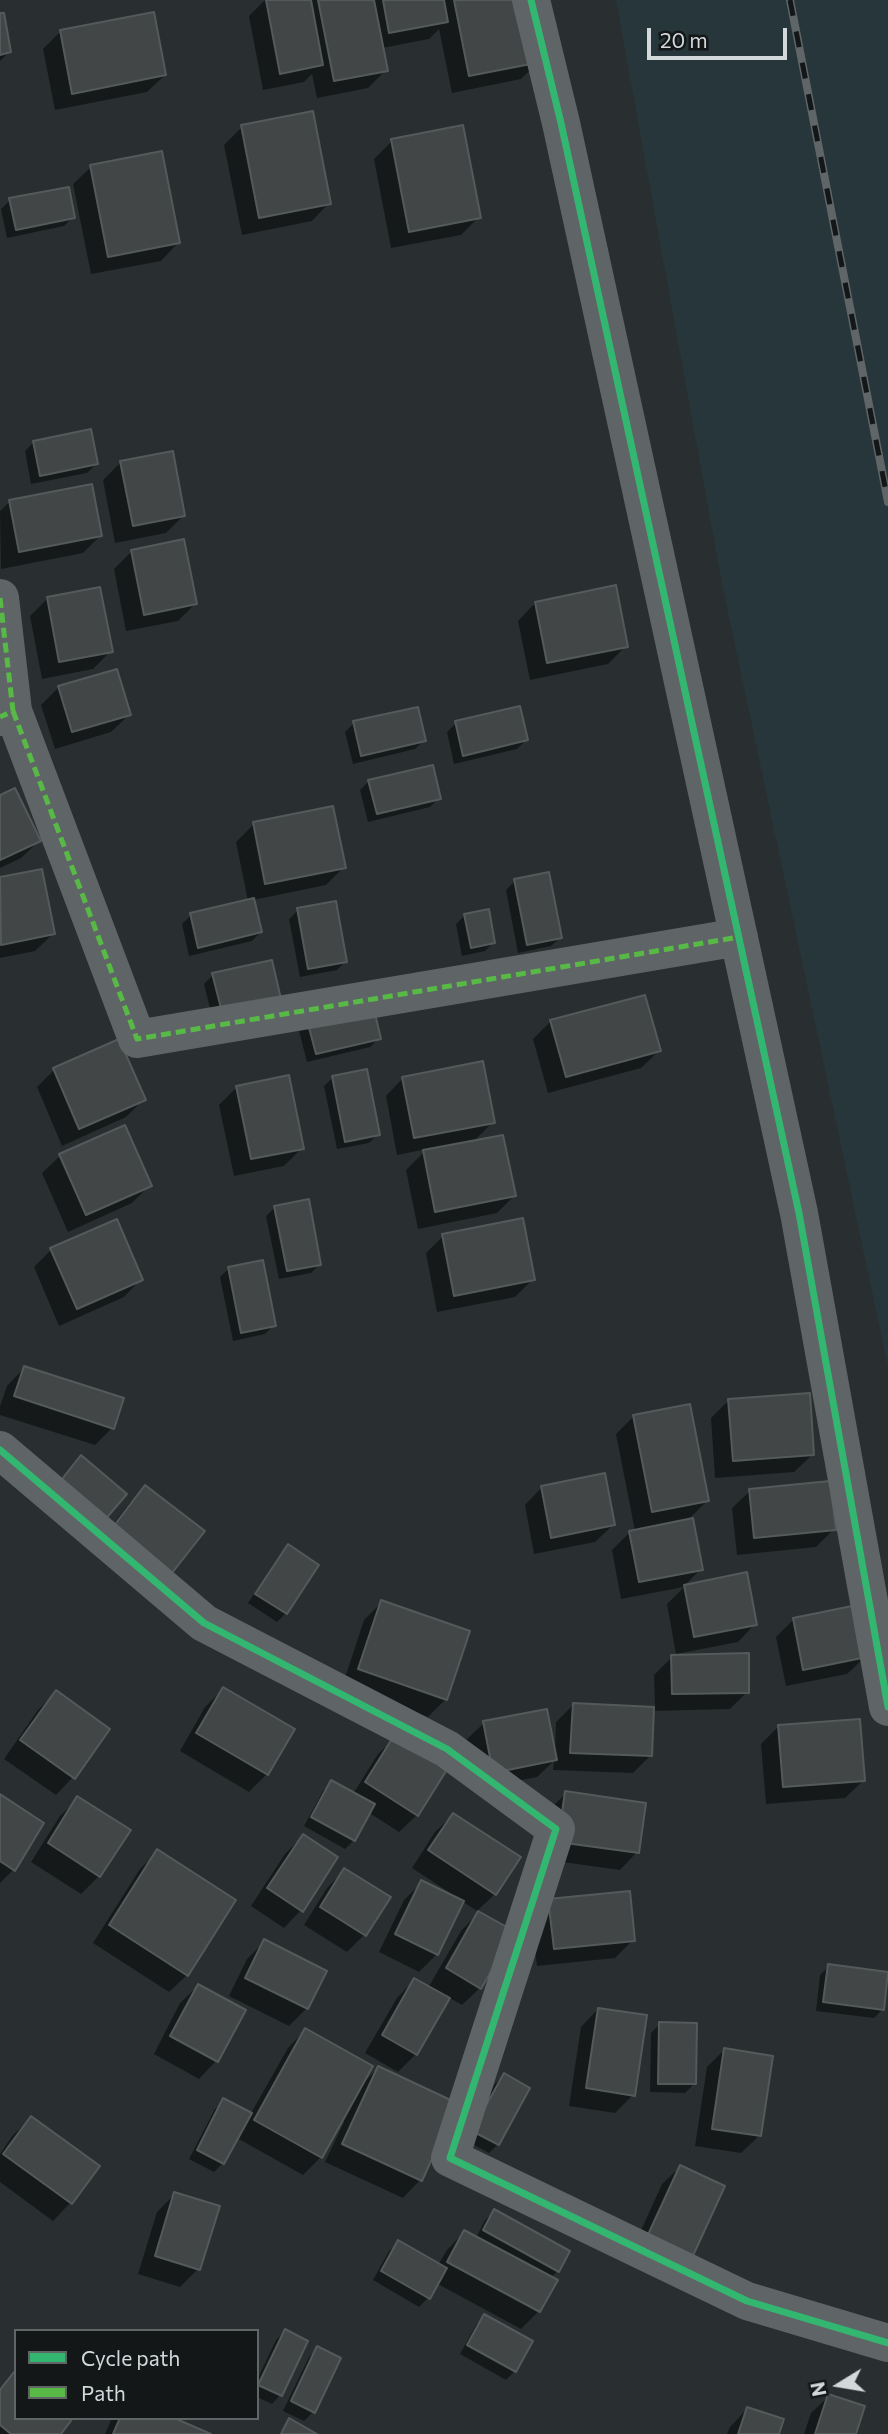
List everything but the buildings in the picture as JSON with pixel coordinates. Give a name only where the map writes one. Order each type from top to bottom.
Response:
[{"type":"street","points":[[531,0],[561,123],[799,1213],[888,1707]]},
{"type":"street","points":[[0,598],[6,714],[137,1039],[738,937]]},
{"type":"street","points":[[0,1450],[204,1623],[447,1749],[556,1829],[450,2158],[747,2301],[888,2343]]},
{"type":"shaded area","points":[[616,0],[888,0],[888,1367],[722,584]]},
{"type":"railway","points":[[790,0],[888,502]]},
{"type":"marked path","points":[[0,598],[13,711],[0,717]]},
{"type":"marked path","points":[[13,711],[137,1039],[739,937]]},
{"type":"cycle path","points":[[531,0],[561,123],[799,1213],[888,1707]]},
{"type":"cycle path","points":[[0,1450],[204,1623],[447,1749],[556,1829],[450,2158],[747,2301],[888,2343]]}]
